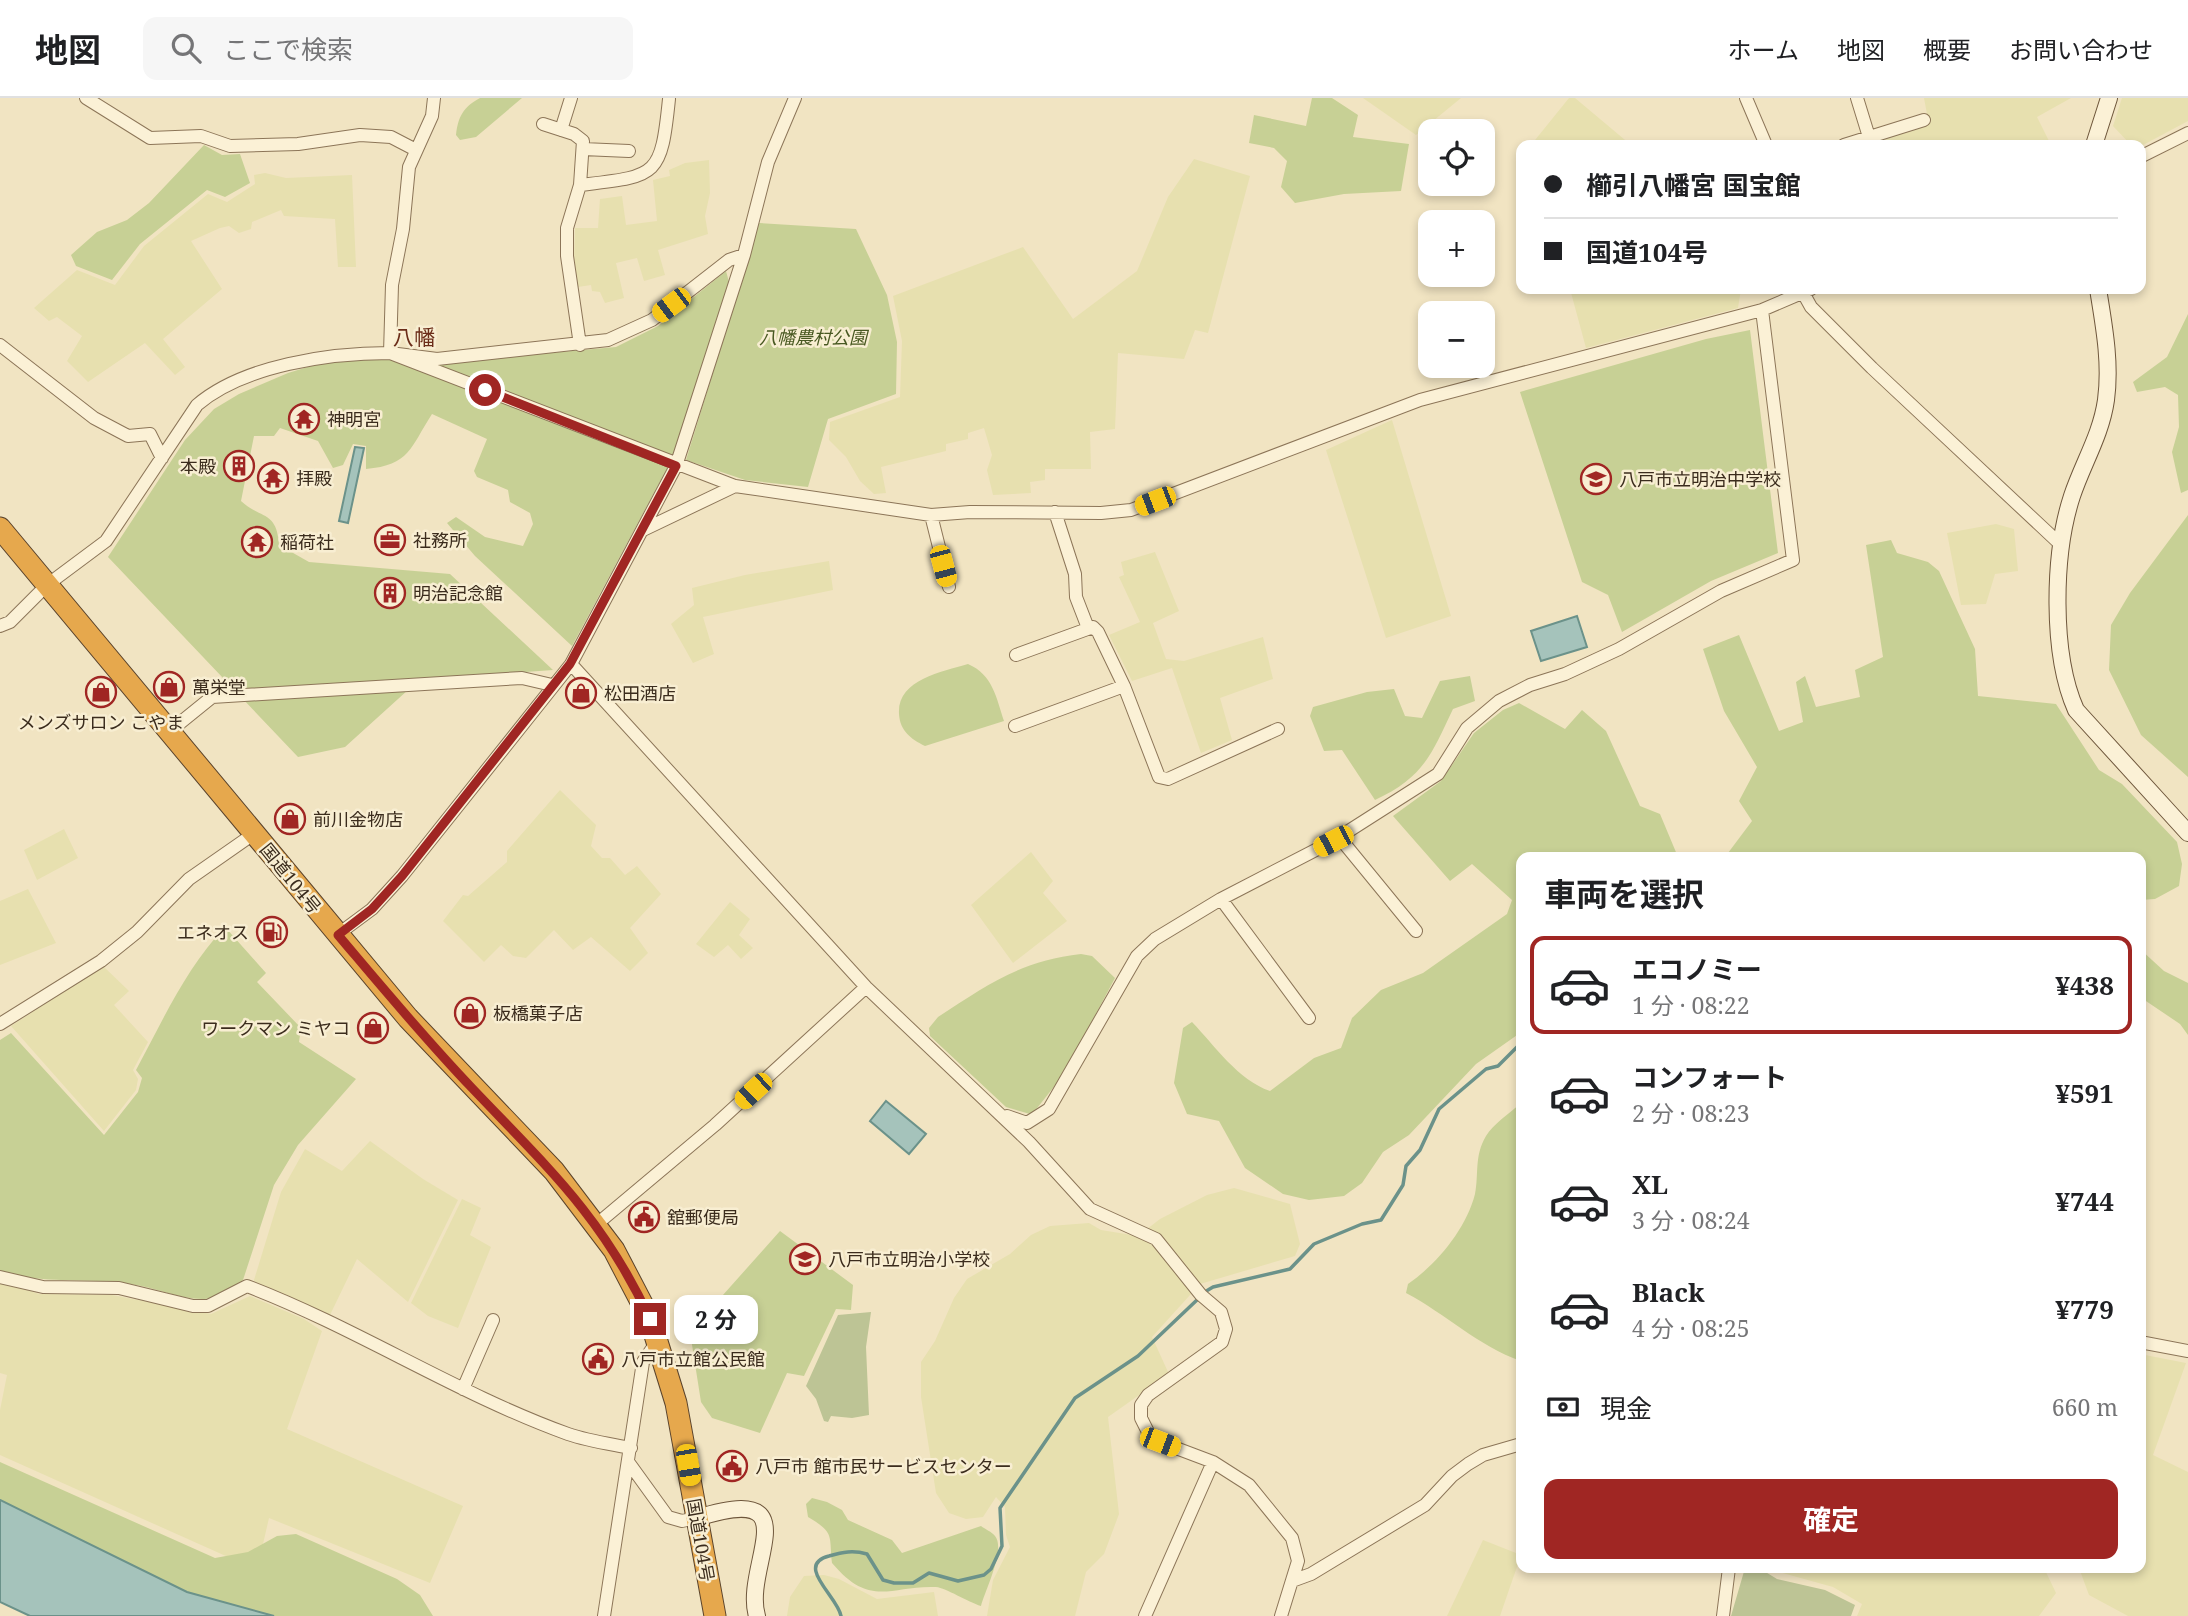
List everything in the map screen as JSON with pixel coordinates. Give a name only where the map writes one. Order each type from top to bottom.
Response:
[{"type":"highway","name":"国道104号","points":[[0,527],[408,1018],[554,1171],[597,1224],[642,1301],[658,1340],[679,1415],[715,1616]]},
{"type":"street","points":[[86,98],[150,138],[201,136],[230,146],[298,144],[340,136],[369,135],[391,138],[416,150]]},
{"type":"street","points":[[390,353],[392,285],[403,229],[409,167],[432,116],[434,98]]},
{"type":"street","points":[[561,130],[571,98]]},
{"type":"street","points":[[338,935],[372,909],[402,876],[570,664],[676,466],[744,255],[768,162],[795,98]]},
{"type":"street","points":[[1746,98],[1764,140]]},
{"type":"street","points":[[1857,98],[1869,137]]},
{"type":"street","points":[[2096,140],[2109,98]]},
{"type":"street","points":[[580,185],[633,179],[653,168],[664,145],[669,99]]},
{"type":"street","points":[[1860,140],[1924,121]]},
{"type":"street","points":[[543,124],[579,137],[583,149],[580,185],[567,228],[567,256],[580,345]]},
{"type":"street","points":[[2146,154],[2188,133]]},
{"type":"street","points":[[583,149],[629,151]]},
{"type":"street","points":[[0,626],[10,622],[47,585],[106,541],[197,405],[207,397],[249,377],[337,355],[390,353],[437,359],[608,340],[652,320],[729,260],[744,255]]},
{"type":"street","points":[[390,353],[676,466],[735,486],[931,515],[1101,513],[1131,510],[1420,400],[1762,310],[1796,294]]},
{"type":"street","points":[[1806,294],[1811,307],[1872,368],[2059,543]]},
{"type":"street","points":[[2099,294],[2108,363],[2106,402],[2098,435],[2074,491],[2059,543],[2062,662],[2071,699],[2099,737],[2188,833]]},
{"type":"street","points":[[998,1112],[1027,1124],[1049,1109],[1137,956],[1156,939],[1221,899],[1339,837],[1438,774],[1467,728],[1499,702],[1530,685],[1565,674],[1619,649],[1721,591],[1793,560],[1762,310]]},
{"type":"street","points":[[0,345],[94,418],[128,436],[150,434],[162,458]]},
{"type":"street","points":[[643,530],[735,486]]},
{"type":"street","points":[[1055,512],[1075,575],[1076,597],[1088,628]]},
{"type":"street","points":[[931,515],[949,587]]},
{"type":"street","points":[[1016,655],[1088,628],[1098,632],[1124,686],[1159,777],[1168,779],[1278,729]]},
{"type":"street","points":[[570,664],[866,987],[998,1112],[1090,1209],[1156,1239],[1201,1295],[1221,1312],[1226,1329],[1222,1342],[1148,1395],[1141,1405],[1141,1418],[1148,1432],[1160,1442],[1213,1462],[1249,1485],[1292,1538],[1298,1561],[1281,1616]]},
{"type":"street","points":[[170,731],[212,697],[522,678],[552,685]]},
{"type":"street","points":[[1016,726],[1124,686]]},
{"type":"street","points":[[1,1022],[101,961],[137,932],[190,879],[254,833]]},
{"type":"street","points":[[1339,837],[1416,931]]},
{"type":"street","points":[[1221,899],[1309,1018]]},
{"type":"street","points":[[597,1224],[715,1125],[866,987]]},
{"type":"street","points":[[0,1277],[43,1287],[120,1288],[193,1306],[208,1306],[247,1286],[329,1320],[463,1389],[570,1434],[631,1448]]},
{"type":"street","points":[[463,1389],[493,1320]]},
{"type":"street","points":[[604,1616],[643,1362],[658,1340]]},
{"type":"street","points":[[2146,1343],[2188,1350]]},
{"type":"street","points":[[1292,1581],[1311,1574],[1425,1505],[1452,1476],[1468,1464],[1483,1455],[1516,1445]]},
{"type":"street","points":[[1145,1616],[1213,1462]]},
{"type":"street","points":[[629,1463],[668,1517],[682,1521],[733,1507],[758,1515],[766,1526],[766,1541],[757,1578],[757,1616]]},
{"type":"street","points":[[1723,1616],[1729,1573]]},
{"type":"shaded area","points":[[1363,98],[1461,98],[1435,119],[1418,119],[1416,135]]},
{"type":"shaded area","points":[[1569,98],[1575,98],[1625,140],[1535,140]]},
{"type":"shaded area","points":[[1924,98],[2071,98],[2037,117],[2048,140],[1879,140],[1929,125]]},
{"type":"shaded area","points":[[2122,98],[2188,98],[2188,121],[2146,143],[2146,140],[2126,140],[2113,126]]},
{"type":"shaded area","points":[[1194,159],[1250,176],[1208,333],[1195,330],[1184,359],[1118,353],[1115,429],[1090,432],[1091,469],[1045,469],[1045,480],[1030,482],[1031,493],[993,495],[987,470],[992,455],[984,428],[968,433],[968,439],[946,444],[946,451],[881,467],[886,493],[874,494],[860,481],[846,457],[829,440],[830,422],[900,397],[902,341],[893,296],[1023,247],[1073,319],[1137,271],[1168,197]]},
{"type":"shaded area","points":[[709,160],[710,193],[705,216],[708,234],[658,250],[665,275],[644,281],[637,258],[616,263],[624,298],[605,303],[600,292],[592,291],[591,285],[578,287],[574,263],[575,228],[598,228],[600,199],[622,196],[626,225],[657,221],[653,180],[670,176],[669,170],[685,163]]},
{"type":"shaded area","points":[[265,173],[286,178],[352,175],[356,267],[338,267],[335,219],[284,216],[281,210],[252,222],[251,229],[239,233],[229,226],[220,228],[191,241],[222,289],[163,339],[185,367],[175,375],[145,343],[88,382],[67,361],[82,336],[57,317],[49,321],[34,308],[77,270],[115,285],[144,246],[208,194],[227,202],[255,184],[254,175]]},
{"type":"shaded area","points":[[1571,294],[1740,294],[1738,308],[1586,348]]},
{"type":"shaded area","points":[[1392,420],[1451,616],[1386,638],[1326,450]]},
{"type":"shaded area","points":[[1996,524],[2014,529],[2018,571],[1995,574],[1986,604],[1961,605],[1947,533]]},
{"type":"shaded area","points":[[1155,552],[1179,611],[1153,623],[1166,659],[1184,661],[1263,637],[1273,679],[1220,698],[1232,740],[1201,753],[1172,668],[1132,681],[1109,635],[1140,622],[1119,577],[1124,575],[1121,562]]},
{"type":"shaded area","points":[[829,561],[833,590],[703,617],[714,654],[693,663],[671,624],[694,605],[692,588],[745,575]]},
{"type":"shaded area","points":[[560,790],[596,825],[591,846],[602,858],[610,858],[625,875],[637,866],[661,894],[630,928],[648,953],[630,971],[591,937],[573,950],[554,930],[526,958],[513,956],[501,945],[484,962],[443,921],[463,895],[468,896],[507,862],[507,851]]},
{"type":"shaded area","points":[[64,829],[78,858],[37,880],[24,850]]},
{"type":"shaded area","points":[[1031,852],[1053,881],[1043,893],[1067,921],[1013,963],[971,905]]},
{"type":"shaded area","points":[[28,889],[56,943],[0,965],[0,901]]},
{"type":"shaded area","points":[[730,902],[750,919],[739,935],[753,948],[741,959],[728,945],[714,957],[696,944]]},
{"type":"shaded area","points":[[103,966],[129,991],[114,1005],[148,1042],[133,1070],[138,1079],[136,1090],[104,1131],[11,1026]]},
{"type":"shaded area","points":[[370,1141],[458,1200],[408,1302],[357,1259],[330,1315],[256,1286],[254,1280],[281,1192],[305,1149],[342,1171]]},
{"type":"shaded area","points":[[1234,1188],[1290,1204],[1300,1244],[1295,1256],[1200,1284],[1152,1337],[1169,1374],[1108,1417],[1119,1514],[1104,1554],[1086,1572],[1075,1616],[987,1616],[993,1580],[1010,1547],[1006,1535],[1005,1507],[996,1497],[983,1517],[966,1519],[949,1513],[936,1493],[921,1397],[921,1362],[935,1341],[954,1298],[967,1279],[1010,1254],[1031,1235],[1050,1226],[1089,1223],[1101,1230],[1138,1236],[1160,1219],[1207,1195]]},
{"type":"shaded area","points":[[462,1199],[481,1208],[470,1235],[491,1247],[458,1328],[428,1316],[411,1303]]},
{"type":"shaded area","points":[[0,1280],[39,1294],[112,1295],[211,1314],[250,1296],[304,1319],[322,1331],[287,1429],[463,1506],[430,1583],[269,1518],[257,1570],[0,1455],[0,1410],[7,1375],[0,1373]]},
{"type":"shaded area","points":[[2146,1355],[2186,1363],[2153,1455],[2188,1472],[2188,1616],[2128,1616],[2089,1595],[2081,1573],[2146,1573]]},
{"type":"shaded area","points":[[1483,1540],[1516,1553],[1516,1570],[1500,1616],[1447,1616]]},
{"type":"shaded area","points":[[1783,1573],[2046,1573],[2056,1593],[2039,1616],[1857,1616],[1862,1604],[1833,1587]]},
{"type":"shaded area","points":[[824,1575],[839,1579],[877,1599],[934,1592],[938,1616],[787,1616],[790,1597],[804,1576]]},
{"type":"green space","points":[[480,98],[522,98],[476,137],[460,140],[456,135],[460,118],[469,105]]},
{"type":"green space","points":[[1312,98],[1332,98],[1358,115],[1353,137],[1409,144],[1401,191],[1344,194],[1295,203],[1281,187],[1287,161],[1274,148],[1249,143],[1254,115],[1306,126]]},
{"type":"green space","points":[[204,145],[222,155],[240,154],[250,183],[225,197],[207,190],[140,244],[112,280],[76,266],[71,255],[97,232],[127,220],[149,203]]},
{"type":"green space","name":"八幡農村公園","points":[[759,223],[856,229],[887,295],[897,342],[896,394],[828,419],[808,487],[745,480],[686,460]]},
{"type":"green space","points":[[726,271],[729,282],[677,450],[572,646],[475,556],[447,523],[456,517],[485,537],[523,546],[533,524],[530,513],[510,502],[508,490],[477,477],[474,471],[487,439],[432,414],[413,445],[400,459],[392,464],[366,469],[366,446],[353,444],[343,465],[333,468],[318,441],[280,428],[274,436],[254,436],[241,501],[271,520],[278,534],[279,545],[309,562],[450,574],[553,670],[419,680],[345,747],[298,757],[108,557],[185,440],[214,409],[239,394],[288,373],[337,358],[472,360],[616,347],[658,326]]},
{"type":"green space","points":[[2188,314],[2188,490],[2181,493],[2172,452],[2179,427],[2178,395],[2165,387],[2137,392],[2133,382],[2167,357]]},
{"type":"green space","points":[[1750,330],[1778,553],[1711,581],[1622,632],[1608,595],[1582,582],[1520,392],[1706,339]]},
{"type":"green space","points":[[2188,515],[2188,777],[2141,735],[2109,670],[2111,625],[2130,593]]},
{"type":"green space","points":[[1891,540],[1897,553],[1928,562],[1939,571],[1975,649],[1978,696],[2056,704],[2099,770],[2122,784],[2177,842],[2182,864],[2179,886],[2155,899],[2146,900],[2146,852],[1729,852],[1752,821],[1739,801],[1757,767],[1724,711],[1703,649],[1739,635],[1779,731],[1803,722],[1796,682],[1805,676],[1816,707],[1860,697],[1855,670],[1883,657],[1866,545]]},
{"type":"green space","points":[[968,664],[988,681],[996,695],[1004,721],[925,746],[907,734],[899,714],[900,702],[905,693],[923,679]]},
{"type":"green space","points":[[1470,676],[1475,701],[1453,709],[1424,763],[1405,783],[1375,800],[1342,750],[1324,751],[1310,716],[1313,707],[1367,692],[1394,689],[1405,716],[1422,718],[1440,681]]},
{"type":"green space","points":[[1519,703],[1565,729],[1582,710],[1606,731],[1640,806],[1660,814],[1676,852],[1516,852],[1516,1036],[1476,1064],[1409,1135],[1383,1152],[1362,1183],[1344,1196],[1309,1200],[1283,1194],[1245,1168],[1219,1121],[1187,1114],[1174,1083],[1183,1028],[1192,1022],[1237,1071],[1270,1091],[1314,1058],[1341,1048],[1352,1018],[1381,990],[1423,973],[1507,914],[1512,900],[1472,864],[1450,881],[1393,816],[1441,781],[1474,733],[1503,710]]},
{"type":"green space","points":[[225,927],[266,973],[257,982],[301,1028],[299,1042],[356,1079],[298,1145],[274,1185],[243,1280],[220,1295],[196,1299],[130,1284],[32,1278],[0,1271],[0,1040],[11,1033],[104,1135],[138,1092],[142,1078],[136,1070],[176,995],[198,960]]},
{"type":"green space","points":[[1081,954],[1092,956],[1115,978],[1064,1074],[1034,1112],[1030,1114],[1006,1107],[930,1036],[929,1028],[938,1017],[1005,976],[1040,962]]},
{"type":"green space","points":[[2146,954],[2164,971],[2188,983],[2188,1035],[2180,1024],[2146,1001]]},
{"type":"green space","points":[[1516,1107],[1516,1359],[1476,1338],[1406,1293],[1408,1284],[1440,1256],[1465,1220],[1475,1194],[1482,1143],[1497,1123]]},
{"type":"green space","points":[[780,1231],[853,1285],[851,1310],[836,1309],[804,1376],[787,1373],[760,1433],[712,1418],[701,1402],[690,1332]]},
{"type":"green space","points":[[871,1312],[866,1347],[869,1415],[852,1418],[831,1416],[828,1422],[824,1421],[816,1399],[806,1386],[838,1315]]},
{"type":"green space","points":[[0,1462],[215,1558],[248,1552],[277,1536],[296,1534],[397,1579],[420,1595],[433,1616],[274,1616],[187,1592],[0,1500]]},
{"type":"green space","points":[[812,1498],[827,1502],[842,1510],[848,1520],[892,1540],[902,1553],[981,1526],[995,1536],[998,1550],[981,1606],[936,1587],[881,1591],[858,1586],[832,1563],[827,1531],[808,1517],[806,1504]]},
{"type":"green space","points":[[1744,1573],[1767,1573],[1777,1579],[1825,1590],[1855,1605],[1851,1616],[1731,1616]]},
{"type":"water","points":[[355,447],[364,448],[348,523],[339,521]]},
{"type":"water","points":[[1577,616],[1587,647],[1541,661],[1531,631]]},
{"type":"water","points":[[886,1101],[926,1134],[909,1154],[870,1121]]},
{"type":"water","points":[[0,1500],[187,1592],[274,1616],[30,1616],[0,1602]]},
{"type":"waterway","points":[[1203,1293],[1213,1287],[1290,1269],[1314,1244],[1362,1224],[1381,1220],[1403,1185],[1406,1166],[1420,1150],[1439,1109],[1486,1069],[1498,1066],[1516,1048]]},
{"type":"waterway","points":[[841,1616],[817,1574],[816,1566],[819,1560],[829,1556],[848,1552],[867,1554],[883,1580],[894,1583],[913,1583],[929,1573],[958,1581],[984,1575],[991,1569],[1002,1546],[1000,1508],[1075,1398],[1138,1356],[1198,1299]]},
{"type":"place","name":"神明宮","points":[[304,419]]},
{"type":"place","name":"本殿","points":[[239,466]]},
{"type":"place","name":"拝殿","points":[[273,478]]},
{"type":"place","name":"八戸市立明治中学校","points":[[1596,479]]},
{"type":"place","name":"社務所","points":[[390,540]]},
{"type":"place","name":"稲荷社","points":[[257,542]]},
{"type":"place","name":"明治記念館","points":[[390,593]]},
{"type":"place","name":"萬栄堂","points":[[169,687]]},
{"type":"place","name":"メンズサロン こやま","points":[[101,692]]},
{"type":"place","name":"松田酒店","points":[[581,693]]},
{"type":"place","name":"前川金物店","points":[[290,819]]},
{"type":"place","name":"エネオス","points":[[272,932]]},
{"type":"place","name":"板橋菓子店","points":[[470,1013]]},
{"type":"place","name":"ワークマン ミヤコ","points":[[373,1028]]},
{"type":"place","name":"舘郵便局","points":[[644,1217]]},
{"type":"place","name":"八戸市立明治小学校","points":[[805,1259]]},
{"type":"place","name":"八戸市立館公民館","points":[[598,1359]]},
{"type":"place","name":"八戸市 館市民サービスセンター","points":[[732,1466]]},
{"type":"district","name":"八幡","points":[[414,337]]},
{"type":"route","points":[[485,390],[676,466],[570,664],[402,876],[372,909],[338,935],[408,1018],[569,1188],[614,1250],[650,1319]]}]
